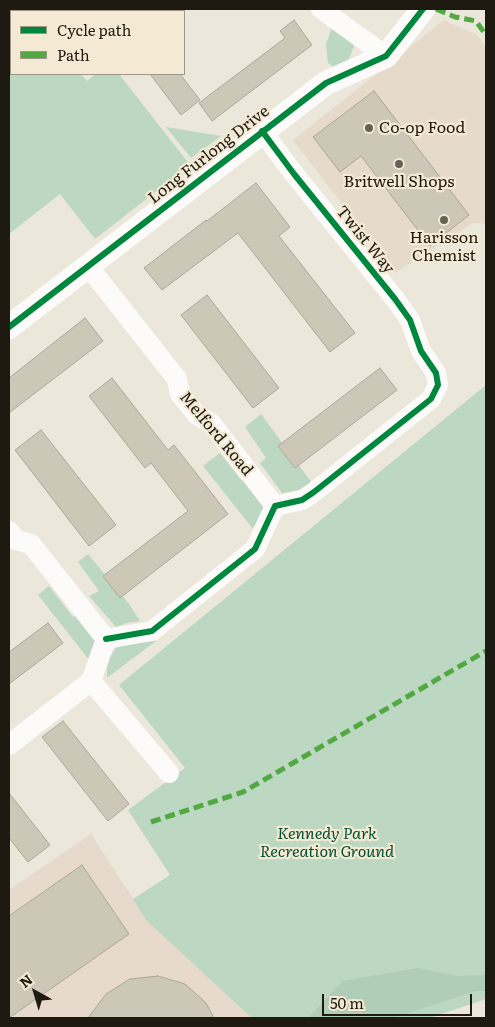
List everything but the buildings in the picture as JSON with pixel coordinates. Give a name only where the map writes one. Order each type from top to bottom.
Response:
[{"type":"street","points":[[321,9],[386,56]]},
{"type":"street","name":"Long Furlong Drive","points":[[9,327],[326,83],[386,56],[423,9]]},
{"type":"street","name":"Twist Way","points":[[262,131],[294,174],[395,298],[410,320],[421,351],[436,373],[438,385],[431,399],[314,492],[302,500],[275,506]]},
{"type":"street","name":"Melford Road","points":[[88,266],[177,378],[180,394],[197,415],[211,423],[275,506]]},
{"type":"street","points":[[106,639],[152,631],[255,550],[275,506]]},
{"type":"street","points":[[9,531],[16,540],[31,544],[106,639]]},
{"type":"street","points":[[9,745],[91,681],[106,639]]},
{"type":"street","points":[[91,681],[169,773]]},
{"type":"shaded area","points":[[444,20],[476,34],[486,47],[486,224],[473,223],[395,273],[293,140]]},
{"type":"shaded area","points":[[91,834],[147,920],[253,1018],[9,1018],[9,890]]},
{"type":"green space","points":[[9,9],[43,9],[10,10],[10,75],[82,75],[87,81],[94,75],[120,75],[190,165],[95,239],[60,194],[9,234]]},
{"type":"green space","points":[[333,25],[346,33],[354,46],[348,61],[336,69],[328,63],[326,44]]},
{"type":"green space","points":[[166,127],[221,136],[191,158]]},
{"type":"green space","name":"Kennedy Park Recreation Ground","points":[[486,385],[486,999],[430,1018],[252,1018],[146,920],[133,899],[170,875],[128,810],[185,768],[119,685]]},
{"type":"green space","points":[[261,414],[312,483],[305,489],[282,493],[260,463],[266,458],[245,427]]},
{"type":"green space","points":[[220,453],[241,480],[249,476],[268,503],[253,529],[203,466]]},
{"type":"green space","points":[[88,554],[129,604],[140,621],[116,627],[89,596],[99,591],[78,562]]},
{"type":"green space","points":[[49,586],[73,617],[79,613],[99,639],[91,650],[90,661],[38,595]]},
{"type":"green space","points":[[140,640],[156,641],[107,678],[110,657],[116,648],[124,643]]},
{"type":"green space","points":[[417,968],[458,976],[486,975],[486,991],[476,991],[393,1018],[308,1018],[343,981]]},
{"type":"marked path","points":[[436,9],[455,17],[476,21],[486,35]]},
{"type":"marked path","points":[[151,822],[243,792],[486,651]]},
{"type":"cycle path","points":[[9,327],[326,83],[386,56],[423,9]]},
{"type":"cycle path","points":[[106,639],[152,631],[255,549],[275,506],[302,500],[314,492],[431,399],[438,385],[436,373],[421,351],[410,320],[262,131]]},
{"type":"place","name":"Co-op Food","points":[[369,128]]},
{"type":"place","name":"Britwell Shops","points":[[399,164]]},
{"type":"place","name":"Harisson Chemist","points":[[444,220]]}]
